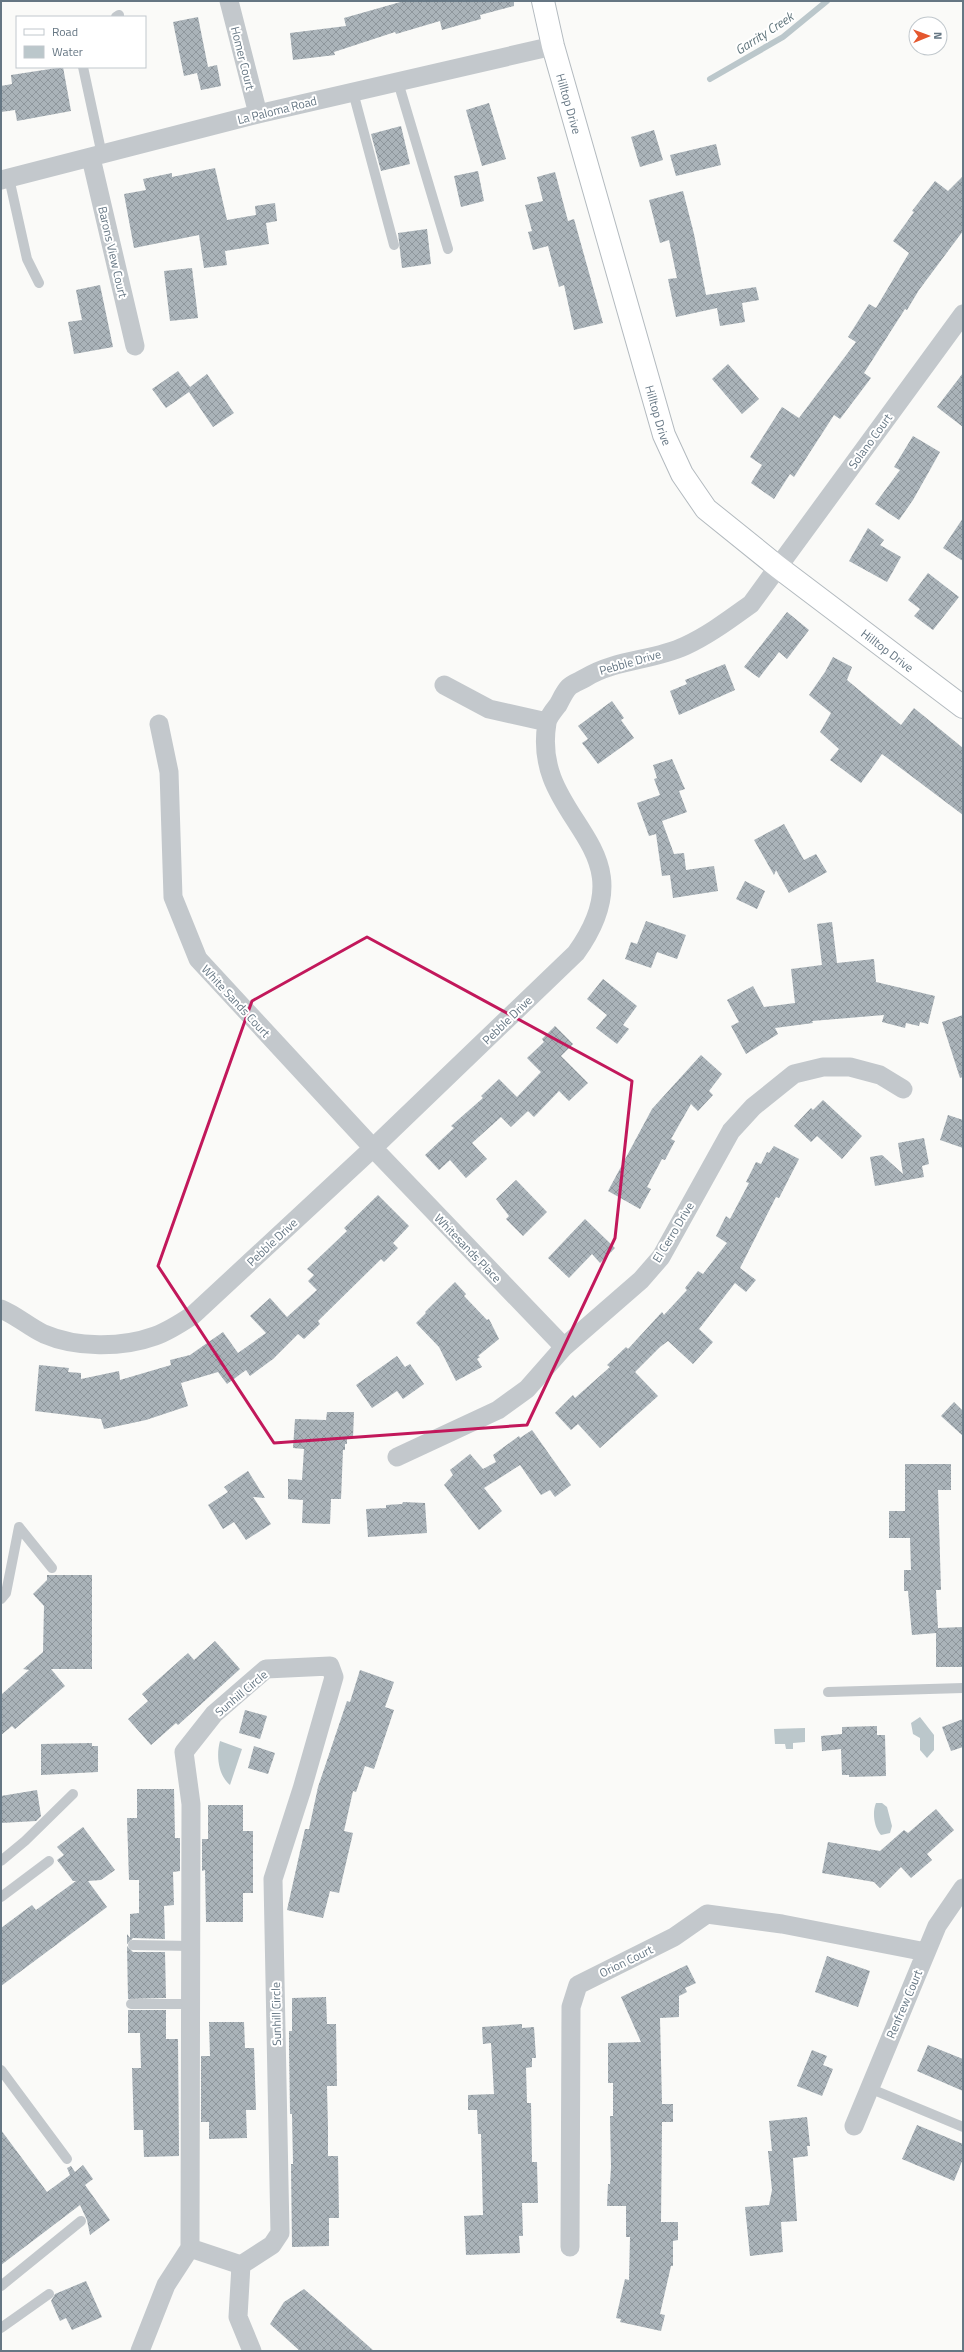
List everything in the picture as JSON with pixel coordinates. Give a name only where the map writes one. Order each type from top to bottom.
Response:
[{"type":"street","name":"Homer Court","points":[[229,1],[258,114]]},
{"type":"street","name":"Hilltop Drive","points":[[543,1],[553,46],[664,435],[682,474],[706,509],[778,568],[963,707]]},
{"type":"street","name":"La Paloma Road","points":[[5,179],[97,157],[258,114],[553,46]]},
{"type":"street","name":"Barons View Court","points":[[97,157],[135,346]]},
{"type":"street","name":"Solano Court","points":[[778,568],[963,314]]},
{"type":"street","name":"Pebble Drive","points":[[1,1309],[43,1334],[87,1344],[109,1344],[154,1336],[193,1315],[373,1148],[576,953],[589,935],[598,916],[602,894],[602,871],[591,847],[555,790],[545,758],[547,722],[569,687],[601,668],[684,646],[718,628],[751,604],[778,568]]},
{"type":"street","points":[[444,685],[489,709],[547,722]]},
{"type":"street","name":"White Sands Court","points":[[158,724],[169,772],[173,897],[198,959],[373,1148]]},
{"type":"street","name":"El Cerro Drive","points":[[397,1457],[498,1410],[527,1389],[564,1347],[641,1280],[661,1257],[731,1131],[753,1107],[794,1074],[823,1067],[850,1067],[880,1075],[902,1089]]},
{"type":"street","name":"Whitesands Place","points":[[373,1148],[564,1347]]},
{"type":"street","name":"Sunhill Circle","points":[[190,2248],[191,1804],[184,1752],[214,1714],[266,1669],[330,1666],[334,1677],[302,1789],[273,1879],[280,2233],[272,2245],[241,2265]]},
{"type":"street","name":"Renfrew Court","points":[[854,2126],[937,1926],[963,1888]]},
{"type":"street","name":"Orion Court","points":[[570,2247],[571,2007],[578,1985],[674,1938],[707,1914],[782,1924],[926,1952]]},
{"type":"street","points":[[140,2351],[166,2286],[190,2248],[241,2265],[238,2317],[252,2351]]},
{"type":"lane","points":[[83,68],[97,157]]},
{"type":"lane","points":[[398,82],[448,249]]},
{"type":"lane","points":[[352,92],[394,245]]},
{"type":"lane","points":[[5,179],[27,259],[39,283]]},
{"type":"lane","points":[[1,1599],[6,1592],[19,1527],[52,1568]]},
{"type":"lane","points":[[828,1692],[963,1688]]},
{"type":"lane","points":[[1,1861],[25,1841],[73,1794]]},
{"type":"lane","points":[[1,1897],[49,1861]]},
{"type":"lane","points":[[133,1945],[191,1946]]},
{"type":"lane","points":[[131,2004],[191,2004]]},
{"type":"lane","points":[[1,2070],[67,2159]]},
{"type":"lane","points":[[869,2088],[963,2127]]},
{"type":"lane","points":[[1,2286],[81,2222]]},
{"type":"lane","points":[[1,2328],[49,2294]]},
{"type":"highlighted area","points":[[367,937],[632,1081],[615,1238],[527,1425],[274,1443],[158,1266],[252,1001]]},
{"type":"water","points":[[920,1717],[934,1735],[934,1750],[927,1758],[920,1750],[920,1738],[913,1734],[911,1723]]},
{"type":"water","points":[[805,1728],[805,1742],[793,1743],[793,1749],[786,1749],[785,1744],[775,1744],[774,1729]]},
{"type":"water","points":[[220,1741],[242,1749],[230,1785],[223,1776],[219,1764],[218,1752]]},
{"type":"water","points":[[876,1803],[882,1803],[887,1807],[892,1826],[890,1833],[881,1835],[875,1824],[874,1815]]},
{"type":"building","points":[[404,1],[514,1],[514,6],[480,15],[481,19],[442,30],[440,21],[396,34],[395,32],[334,52],[335,55],[293,60],[290,33],[346,26],[344,18]]},
{"type":"building","points":[[198,17],[208,67],[217,65],[221,86],[201,90],[197,73],[184,76],[173,22]]},
{"type":"building","points":[[63,68],[71,111],[17,121],[15,110],[1,112],[1,86],[12,84],[11,75]]},
{"type":"building","points":[[489,103],[506,159],[482,166],[466,110]]},
{"type":"building","points":[[401,126],[410,164],[381,171],[371,134]]},
{"type":"building","points":[[654,130],[663,160],[640,167],[631,137]]},
{"type":"building","points":[[716,144],[721,165],[676,176],[670,155]]},
{"type":"building","points":[[215,168],[227,220],[256,215],[255,206],[275,203],[277,221],[266,223],[269,244],[225,251],[227,265],[204,268],[199,235],[134,248],[124,194],[146,190],[143,179],[172,173],[172,177]]},
{"type":"building","points":[[478,171],[484,201],[461,207],[454,176]]},
{"type":"building","points":[[555,172],[568,221],[574,219],[603,323],[574,330],[564,285],[559,287],[548,246],[533,250],[528,232],[532,231],[525,205],[543,201],[537,177]]},
{"type":"building","points":[[963,176],[963,231],[919,290],[907,310],[905,309],[864,373],[871,378],[840,419],[834,415],[794,477],[790,474],[774,499],[751,483],[762,465],[750,457],[782,407],[799,418],[856,342],[848,337],[869,304],[876,308],[909,253],[893,241],[914,212],[912,211],[935,181],[948,191]]},
{"type":"building","points":[[683,191],[694,234],[706,295],[756,287],[759,300],[742,303],[745,322],[720,326],[717,308],[676,317],[668,279],[677,278],[669,240],[660,243],[649,200]]},
{"type":"building","points":[[427,229],[431,264],[402,268],[398,233]]},
{"type":"building","points":[[192,268],[198,318],[170,321],[164,271]]},
{"type":"building","points":[[100,285],[113,347],[74,354],[68,322],[82,320],[76,290]]},
{"type":"building","points":[[728,364],[759,399],[742,414],[712,379]]},
{"type":"building","points":[[178,371],[190,387],[207,374],[234,413],[213,427],[189,392],[166,408],[152,389]]},
{"type":"building","points":[[963,373],[963,427],[937,407]]},
{"type":"building","points":[[913,436],[940,452],[913,500],[899,520],[875,504],[900,470],[894,467]]},
{"type":"building","points":[[963,518],[963,561],[943,548]]},
{"type":"building","points":[[868,528],[884,540],[880,545],[901,557],[887,582],[849,561]]},
{"type":"building","points":[[928,573],[959,597],[933,630],[914,616],[920,609],[908,600]]},
{"type":"building","points":[[787,612],[809,630],[787,659],[779,652],[759,678],[744,667]]},
{"type":"building","points":[[833,657],[852,667],[847,680],[901,725],[914,708],[963,748],[963,815],[882,754],[861,783],[830,760],[839,749],[820,732],[831,713],[809,695],[825,672]]},
{"type":"building","points":[[725,664],[735,690],[679,715],[670,691],[687,684],[685,680]]},
{"type":"building","points":[[612,701],[624,718],[621,720],[634,738],[598,764],[582,743],[588,739],[578,726]]},
{"type":"building","points":[[672,759],[685,789],[679,791],[687,812],[662,821],[674,854],[684,853],[686,870],[714,866],[718,891],[673,898],[670,875],[662,876],[656,834],[649,836],[637,803],[660,795],[654,779],[657,778],[653,765]]},
{"type":"building","points":[[784,824],[804,860],[816,854],[827,872],[789,893],[776,870],[774,875],[754,840]]},
{"type":"building","points":[[745,881],[765,891],[757,909],[736,899]]},
{"type":"building","points":[[646,921],[686,935],[677,959],[657,952],[651,968],[625,959],[631,942],[637,944]]},
{"type":"building","points":[[832,922],[837,963],[874,959],[876,982],[935,996],[928,1024],[920,1022],[919,1026],[906,1023],[905,1028],[882,1022],[884,1015],[812,1021],[813,1023],[775,1028],[778,1034],[746,1054],[731,1026],[739,1022],[727,1000],[753,986],[764,1007],[795,1003],[791,969],[822,965],[817,924]]},
{"type":"building","points":[[603,979],[637,1006],[623,1025],[629,1029],[617,1044],[596,1028],[607,1015],[587,999]]},
{"type":"building","points":[[963,1015],[963,1077],[960,1078],[942,1022]]},
{"type":"building","points":[[555,1026],[573,1044],[561,1056],[588,1083],[569,1101],[559,1091],[534,1117],[528,1111],[511,1127],[501,1117],[472,1143],[487,1159],[466,1178],[450,1160],[439,1170],[425,1155],[454,1128],[451,1126],[483,1098],[481,1096],[499,1079],[517,1097],[541,1072],[527,1058],[544,1042],[542,1039]]},
{"type":"building","points":[[701,1055],[722,1074],[709,1091],[713,1095],[698,1111],[691,1104],[671,1139],[675,1141],[665,1160],[662,1159],[647,1187],[651,1189],[640,1209],[608,1191],[652,1109]]},
{"type":"building","points":[[823,1100],[862,1136],[842,1159],[817,1136],[811,1142],[794,1126],[811,1108],[813,1110]]},
{"type":"building","points":[[948,1115],[963,1120],[963,1148],[940,1140]]},
{"type":"building","points":[[924,1138],[929,1164],[922,1166],[924,1177],[875,1186],[870,1157],[882,1155],[903,1174],[898,1143]]},
{"type":"building","points":[[774,1146],[799,1159],[779,1198],[776,1197],[740,1268],[756,1280],[746,1292],[735,1283],[699,1329],[713,1342],[693,1364],[668,1341],[660,1347],[635,1372],[658,1396],[600,1448],[578,1424],[571,1430],[555,1413],[573,1395],[575,1398],[610,1367],[607,1365],[626,1347],[628,1349],[662,1312],[664,1315],[687,1290],[685,1288],[698,1271],[703,1274],[727,1243],[716,1236],[726,1216],[730,1219],[749,1183],[746,1182],[756,1162],[761,1164],[767,1152],[769,1153]]},
{"type":"building","points":[[516,1180],[547,1212],[523,1236],[506,1219],[509,1216],[496,1199]]},
{"type":"building","points":[[378,1195],[409,1226],[393,1243],[398,1248],[384,1262],[381,1259],[318,1321],[320,1324],[304,1339],[298,1334],[273,1359],[250,1376],[246,1370],[227,1384],[218,1372],[181,1383],[188,1406],[146,1420],[104,1429],[101,1419],[35,1411],[39,1365],[69,1368],[68,1372],[81,1373],[81,1379],[119,1371],[120,1380],[171,1365],[170,1360],[190,1355],[223,1332],[238,1353],[266,1333],[250,1316],[270,1298],[287,1317],[317,1290],[308,1281],[314,1275],[307,1269],[347,1231],[344,1228]]},
{"type":"building","points":[[585,1219],[615,1248],[600,1263],[592,1254],[569,1278],[548,1258]]},
{"type":"building","points":[[455,1282],[466,1294],[464,1296],[487,1320],[489,1319],[499,1339],[478,1356],[480,1357],[477,1359],[482,1367],[456,1381],[439,1347],[416,1323]]},
{"type":"building","points":[[397,1356],[405,1367],[410,1364],[424,1384],[403,1399],[397,1391],[372,1408],[356,1385]]},
{"type":"building","points":[[954,1402],[963,1411],[963,1436],[941,1416]]},
{"type":"building","points":[[327,1412],[354,1412],[353,1438],[347,1437],[347,1444],[345,1444],[345,1450],[343,1450],[341,1499],[331,1499],[330,1524],[302,1523],[303,1500],[288,1499],[288,1479],[302,1480],[304,1449],[293,1448],[295,1419],[326,1420]]},
{"type":"building","points":[[532,1430],[571,1485],[555,1497],[550,1490],[541,1495],[520,1465],[484,1488],[502,1511],[479,1530],[444,1485],[453,1475],[450,1470],[470,1454],[483,1469],[496,1462],[493,1455],[519,1436],[520,1438]]},
{"type":"building","points":[[905,1464],[951,1464],[951,1490],[938,1490],[941,1590],[936,1590],[938,1628],[963,1627],[963,1667],[936,1667],[936,1633],[912,1635],[908,1591],[904,1591],[904,1570],[911,1570],[910,1538],[889,1538],[889,1511],[905,1511]]},
{"type":"building","points":[[248,1471],[265,1498],[253,1497],[271,1524],[246,1540],[234,1522],[223,1529],[208,1505],[228,1492],[224,1487]]},
{"type":"building","points":[[403,1502],[425,1503],[427,1533],[368,1537],[366,1509],[386,1508],[386,1505],[402,1504]]},
{"type":"building","points":[[47,1575],[92,1575],[92,1669],[51,1669],[65,1686],[15,1729],[12,1726],[1,1735],[1,1695],[29,1670],[23,1669],[43,1652],[44,1606],[33,1594],[47,1580]]},
{"type":"building","points":[[215,1641],[240,1669],[178,1725],[176,1723],[151,1745],[128,1719],[148,1701],[142,1694],[188,1653],[194,1660]]},
{"type":"building","points":[[360,1670],[394,1682],[385,1707],[394,1710],[374,1769],[365,1766],[356,1792],[353,1791],[344,1831],[353,1833],[339,1893],[330,1891],[323,1918],[287,1910],[305,1829],[309,1829],[318,1787],[347,1701],[350,1702]]},
{"type":"building","points":[[245,1710],[267,1716],[260,1739],[239,1733]]},
{"type":"building","points":[[963,1719],[963,1747],[951,1751],[942,1727]]},
{"type":"building","points":[[877,1726],[877,1735],[885,1735],[886,1776],[849,1777],[849,1775],[842,1775],[841,1749],[822,1751],[821,1736],[842,1734],[842,1727]]},
{"type":"building","points":[[92,1743],[92,1746],[98,1746],[98,1772],[41,1775],[41,1744]]},
{"type":"building","points":[[254,1746],[275,1753],[268,1774],[248,1768]]},
{"type":"building","points":[[137,1789],[174,1789],[175,1838],[180,1838],[180,1871],[173,1872],[174,1905],[164,1906],[165,1939],[133,1938],[127,1944],[127,1934],[130,1938],[130,1914],[139,1913],[139,1880],[129,1880],[127,1818],[137,1818]]},
{"type":"building","points":[[37,1790],[41,1816],[36,1821],[1,1823],[1,1796]]},
{"type":"building","points":[[208,1805],[243,1805],[243,1831],[253,1831],[253,1893],[243,1893],[243,1922],[206,1922],[205,1870],[202,1871],[202,1839],[208,1839]]},
{"type":"building","points":[[936,1809],[954,1830],[927,1854],[932,1860],[911,1878],[901,1867],[880,1888],[874,1882],[822,1873],[828,1842],[880,1851],[904,1830],[908,1833]]},
{"type":"building","points":[[83,1827],[115,1870],[101,1880],[88,1881],[107,1907],[1,1986],[1,1928],[32,1905],[36,1910],[76,1881],[73,1881],[57,1860],[64,1855],[57,1847]]},
{"type":"building","points":[[127,1946],[133,1952],[165,1952],[166,1998],[128,1999]]},
{"type":"building","points":[[827,1956],[870,1971],[858,2007],[815,1992]]},
{"type":"building","points":[[687,1965],[696,1983],[685,1988],[687,1992],[679,1996],[679,2017],[660,2018],[662,2104],[673,2104],[673,2122],[662,2122],[661,2222],[678,2222],[678,2240],[673,2241],[673,2266],[671,2266],[660,2314],[665,2315],[661,2331],[620,2322],[621,2319],[616,2318],[625,2279],[629,2280],[630,2237],[626,2237],[626,2206],[607,2206],[608,2184],[610,2184],[611,2167],[610,2116],[613,2116],[613,2083],[608,2083],[608,2043],[641,2042],[621,1997]]},
{"type":"building","points":[[326,1997],[327,2024],[336,2024],[337,2086],[327,2086],[328,2156],[338,2156],[339,2218],[329,2218],[329,2246],[292,2247],[291,2164],[293,2164],[292,2114],[290,2114],[289,2031],[292,2031],[292,1998]]},
{"type":"building","points":[[128,2010],[166,2010],[166,2039],[178,2039],[179,2156],[144,2157],[143,2130],[134,2130],[132,2068],[141,2068],[140,2033],[128,2033]]},
{"type":"building","points":[[209,2022],[244,2022],[245,2048],[254,2048],[256,2110],[246,2110],[247,2138],[209,2139],[209,2122],[201,2122],[201,2056],[210,2056]]},
{"type":"building","points":[[522,2024],[522,2028],[534,2027],[536,2058],[532,2058],[532,2067],[526,2068],[527,2103],[531,2103],[532,2162],[537,2162],[538,2203],[522,2203],[523,2236],[519,2236],[520,2253],[466,2255],[464,2216],[483,2215],[481,2134],[478,2134],[477,2110],[468,2110],[468,2095],[494,2094],[491,2043],[483,2044],[482,2027]]},
{"type":"building","points":[[928,2045],[963,2059],[963,2091],[917,2071]]},
{"type":"building","points":[[812,2050],[827,2056],[823,2065],[833,2069],[822,2096],[797,2086]]},
{"type":"building","points":[[807,2117],[810,2146],[807,2146],[808,2156],[793,2158],[797,2221],[781,2222],[783,2252],[750,2256],[745,2207],[769,2205],[772,2190],[768,2151],[772,2151],[769,2121]]},
{"type":"building","points":[[917,2125],[963,2144],[963,2159],[954,2181],[902,2159]]},
{"type":"building","points":[[1,2130],[47,2192],[70,2175],[67,2168],[71,2166],[75,2172],[83,2165],[93,2179],[85,2185],[110,2220],[90,2235],[87,2220],[80,2205],[1,2265]]},
{"type":"building","points":[[86,2281],[102,2317],[72,2330],[66,2318],[60,2321],[51,2301],[55,2294]]},
{"type":"building","points":[[304,2289],[374,2351],[300,2351],[270,2324],[284,2302]]},
{"type":"waterway","name":"Garrity Creek","points":[[710,79],[783,37],[827,1]]}]
